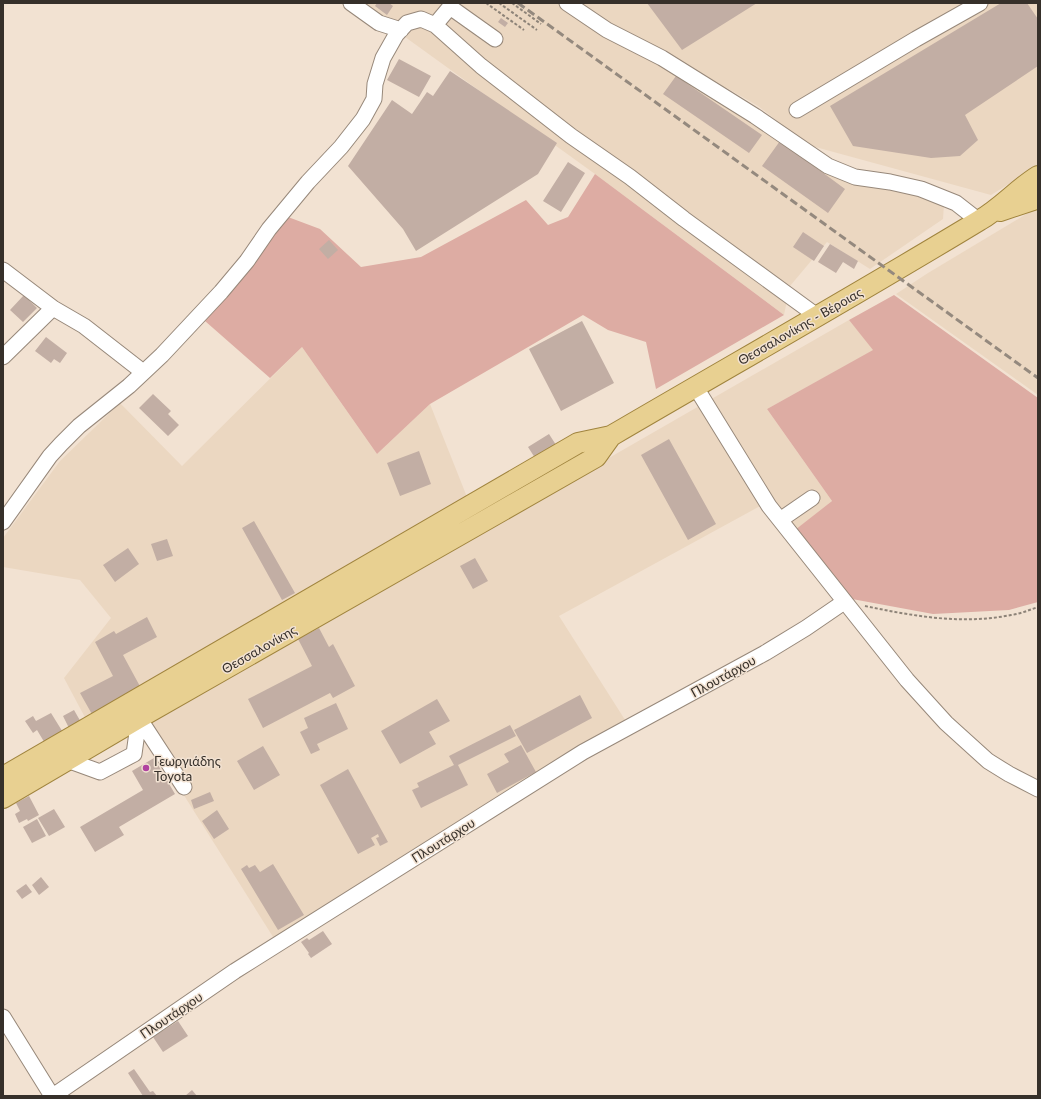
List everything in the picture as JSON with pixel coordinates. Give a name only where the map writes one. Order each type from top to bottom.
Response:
[{"type":"main road","name":"Θεσσαλονίκης - Βέροιας","points":[[502,487],[578,443],[611,436],[984,218],[1025,184],[1038,176]]},
{"type":"main road","name":"Θεσσαλονίκης - Βέροιας","points":[[984,218],[1033,200],[1038,196]]},
{"type":"main road","name":"Θεσσαλονίκης - Βέροιας","points":[[516,503],[596,457],[611,436]]},
{"type":"main road","name":"Θεσσαλονίκης","points":[[3,777],[502,487]]},
{"type":"main road","name":"Θεσσαλονίκης","points":[[3,798],[139,718],[516,503]]},
{"type":"street","points":[[351,3],[379,23],[401,30]]},
{"type":"street","points":[[568,3],[607,30],[676,67],[755,116],[828,166],[855,177],[890,182],[921,189],[956,203],[984,218]]},
{"type":"street","points":[[797,110],[916,39],[980,3]]},
{"type":"street","points":[[435,25],[450,7],[496,40]]},
{"type":"street","points":[[3,522],[53,452],[79,426],[129,386],[162,355],[221,292],[308,182],[342,147],[363,120],[374,100],[376,84],[383,58],[396,35],[407,23],[421,18],[435,25],[481,66],[571,136],[630,177],[684,220],[817,316]]},
{"type":"street","points":[[3,270],[53,308],[84,326],[143,372]]},
{"type":"street","points":[[3,357],[53,308]]},
{"type":"street","points":[[695,386],[768,506],[834,586],[844,602],[907,680],[946,722],[988,761],[1038,789]]},
{"type":"street","points":[[780,520],[812,498]]},
{"type":"street","name":"Πλουτάρχου","points":[[53,1096],[235,972],[583,752],[766,653],[844,602]]},
{"type":"street","points":[[67,760],[100,772],[134,754],[139,718]]},
{"type":"street","points":[[139,718],[184,787]]},
{"type":"street","points":[[3,1017],[53,1096]]},
{"type":"path","points":[[486,3],[524,30]]},
{"type":"path","points":[[499,3],[537,30]]},
{"type":"path","points":[[512,3],[541,24]]},
{"type":"path","points":[[844,602],[894,612],[937,618],[979,619],[1012,615],[1038,607]]},
{"type":"shaded area","points":[[358,3],[1038,3],[1038,166],[991,195],[808,145],[758,106],[725,87],[850,180],[888,183],[944,204],[943,219],[870,269],[827,242],[790,286],[784,315],[595,174]]},
{"type":"shaded area","points":[[595,174],[784,315],[656,389],[646,342],[608,330],[583,315],[430,404],[377,454],[302,347],[270,378],[205,321],[288,217],[320,229],[361,267],[421,257],[526,200],[548,225],[568,217]]},
{"type":"shaded area","points":[[1038,207],[1038,395],[896,294]]},
{"type":"shaded area","points":[[894,295],[1038,398],[1038,602],[1009,610],[933,614],[852,599],[795,530],[832,501],[767,409],[873,350],[849,320]]},
{"type":"shaded area","points":[[849,320],[874,350],[767,409],[832,501],[787,537],[762,505],[559,616],[627,723],[587,756],[367,897],[280,948],[141,727]]},
{"type":"shaded area","points":[[302,347],[377,454],[430,404],[469,502],[88,723],[64,678],[111,618],[80,580],[3,567],[3,538],[60,461],[120,403],[182,466]]},
{"type":"building","points":[[377,3],[389,3],[393,6],[387,15],[375,6]]},
{"type":"building","points":[[647,3],[757,3],[682,50]]},
{"type":"building","points":[[1001,3],[1027,3],[1038,19],[1038,66],[965,115],[978,140],[960,156],[931,158],[853,146],[830,106]]},
{"type":"building","points":[[501,18],[508,23],[505,27],[498,22]]},
{"type":"building","points":[[399,59],[431,76],[419,97],[387,80]]},
{"type":"building","points":[[450,71],[557,143],[538,174],[416,251],[403,229],[348,166],[392,100],[412,114],[427,92],[433,96]]},
{"type":"building","points":[[676,76],[762,135],[749,153],[663,94]]},
{"type":"building","points":[[780,141],[845,189],[828,213],[762,166]]},
{"type":"building","points":[[568,162],[585,173],[561,212],[543,201]]},
{"type":"building","points":[[803,232],[824,246],[814,261],[793,247]]},
{"type":"building","points":[[329,240],[338,250],[328,259],[319,249]]},
{"type":"building","points":[[830,244],[858,261],[854,269],[843,262],[836,273],[818,262]]},
{"type":"building","points":[[24,295],[37,308],[23,322],[10,310]]},
{"type":"building","points":[[582,321],[614,383],[561,411],[529,349]]},
{"type":"building","points":[[46,337],[67,353],[60,363],[54,359],[51,363],[35,351]]},
{"type":"building","points":[[153,394],[171,411],[168,414],[179,425],[168,436],[139,408]]},
{"type":"building","points":[[549,434],[558,448],[537,461],[528,447]]},
{"type":"building","points":[[669,439],[716,524],[688,540],[641,455]]},
{"type":"building","points":[[419,451],[431,484],[400,496],[387,463]]},
{"type":"building","points":[[254,521],[295,593],[282,600],[242,528]]},
{"type":"building","points":[[167,539],[173,556],[157,561],[151,544]]},
{"type":"building","points":[[128,548],[139,564],[115,582],[103,565]]},
{"type":"building","points":[[475,558],[488,581],[473,589],[460,566]]},
{"type":"building","points":[[147,617],[157,637],[123,655],[142,690],[93,716],[80,693],[113,676],[95,642],[114,631],[116,634]]},
{"type":"building","points":[[319,628],[329,647],[333,644],[355,686],[333,698],[330,693],[263,728],[248,699],[312,666],[298,639]]},
{"type":"building","points":[[580,695],[592,718],[527,753],[514,730]]},
{"type":"building","points":[[437,699],[450,721],[429,732],[436,744],[400,764],[381,731]]},
{"type":"building","points":[[336,703],[348,729],[317,744],[320,750],[311,754],[300,732],[308,728],[304,718]]},
{"type":"building","points":[[74,710],[82,724],[70,730],[63,716]]},
{"type":"building","points":[[51,713],[64,734],[46,745],[37,730],[33,733],[25,721],[33,716],[36,721]]},
{"type":"building","points":[[510,725],[516,736],[458,765],[468,785],[421,808],[412,790],[419,787],[417,783],[454,765],[449,756]]},
{"type":"building","points":[[521,745],[536,772],[497,793],[487,774],[509,762],[504,754]]},
{"type":"building","points":[[263,746],[280,775],[254,790],[237,761]]},
{"type":"building","points":[[154,758],[175,794],[119,827],[124,835],[95,852],[80,827],[143,790],[132,771]]},
{"type":"building","points":[[348,769],[388,842],[380,846],[376,838],[379,837],[378,834],[371,838],[375,845],[358,854],[320,785]]},
{"type":"building","points":[[210,792],[214,801],[194,809],[191,800]]},
{"type":"building","points":[[29,796],[39,815],[28,821],[27,819],[19,823],[15,814],[20,811],[16,803]]},
{"type":"building","points":[[54,809],[65,827],[49,836],[38,818]]},
{"type":"building","points":[[217,810],[229,829],[214,839],[202,821]]},
{"type":"building","points":[[37,819],[46,836],[32,843],[23,827]]},
{"type":"building","points":[[273,864],[304,915],[278,930],[241,869],[247,865],[249,868],[255,865],[260,872]]},
{"type":"building","points":[[41,877],[49,887],[39,895],[32,885]]},
{"type":"building","points":[[26,884],[32,892],[22,899],[16,891]]},
{"type":"building","points":[[323,931],[332,944],[311,958],[301,942],[307,938],[309,940]]},
{"type":"building","points":[[178,1021],[188,1036],[163,1052],[153,1037]]},
{"type":"building","points":[[134,1069],[150,1092],[153,1091],[157,1096],[143,1096],[128,1073]]},
{"type":"building","points":[[192,1090],[197,1096],[185,1096]]},
{"type":"railway","points":[[518,3],[1038,378]]},
{"type":"place","name":"Γεωργιάδης Toyota","points":[[146,768]]}]
